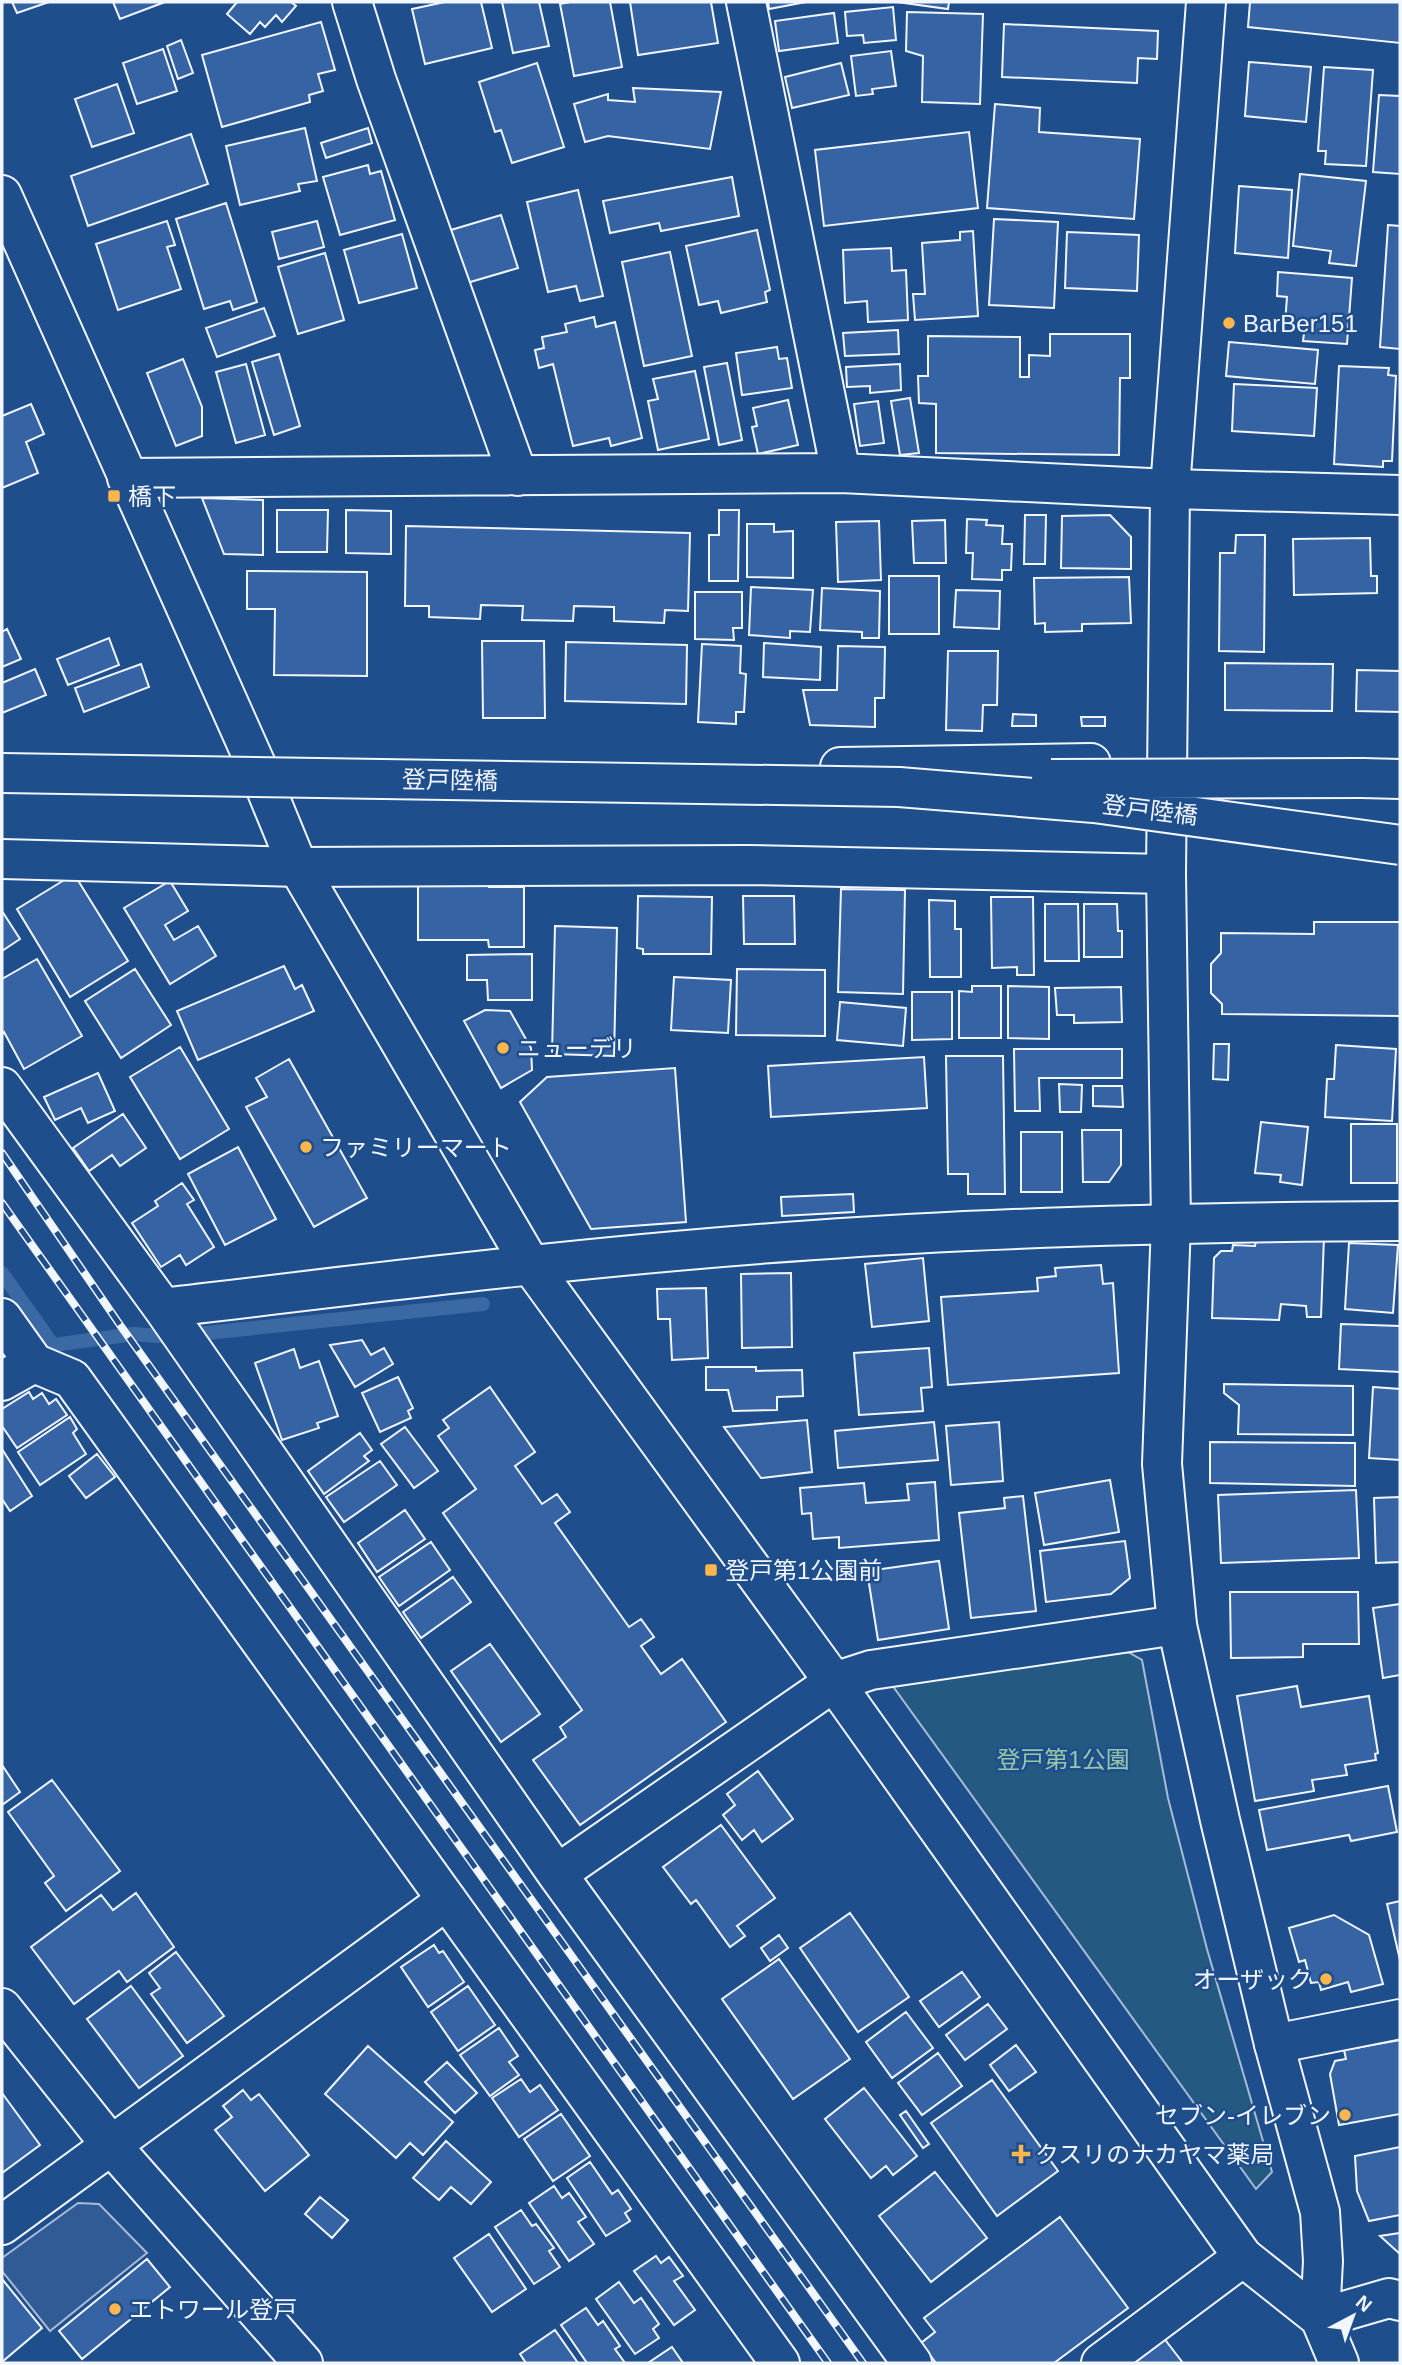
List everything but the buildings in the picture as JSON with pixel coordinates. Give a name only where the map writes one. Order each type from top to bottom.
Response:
[{"type":"street","points":[[352,2],[376,79],[518,476]]},
{"type":"street","points":[[746,2],[841,473]]},
{"type":"street","points":[[1206,2],[1170,489],[1166,874],[1171,1223],[1162,1464],[1177,1625],[1274,2044],[1320,2212],[1323,2260],[1320,2318],[1339,2363]]},
{"type":"street","points":[[2,195],[257,767],[298,867],[530,1264],[834,1682],[1243,2257],[1320,2318]]},
{"type":"street","points":[[127,478],[841,473],[1170,489],[1400,495]]},
{"type":"street","points":[[2,758],[257,767],[915,768],[1166,759]]},
{"type":"street","name":"登戸陸橋","points":[[2,773],[899,787],[1094,803],[1400,845]]},
{"type":"street","name":"登戸陸橋","points":[[899,787],[1076,777],[1400,779]]},
{"type":"street","points":[[2,859],[298,867],[747,865],[1166,874]]},
{"type":"street","points":[[2,1087],[165,1311],[557,1874],[912,2363]]},
{"type":"street","points":[[165,1311],[530,1264],[816,1239],[1171,1223],[1400,1221]]},
{"type":"street","points":[[2,1318],[18,1372],[72,1379],[780,2363]]},
{"type":"street","points":[[557,1874],[834,1682],[871,1670],[1177,1625]]},
{"type":"street","points":[[2,2225],[447,1900]]},
{"type":"street","points":[[2,2008],[111,2145],[303,2363]]},
{"type":"street","points":[[1274,2044],[1400,2019]]},
{"type":"street","points":[[1101,2363],[1243,2257]]},
{"type":"street","points":[[1320,2318],[1389,2298],[1400,2301]]},
{"type":"green space","name":"登戸第1公園","points":[[1128,1652],[1142,1660],[1168,1798],[1207,1949],[1272,2172],[1256,2189],[892,1685]]},
{"type":"shaded area","points":[[78,2203],[99,2204],[147,2253],[50,2331],[2,2271],[2,2258]]},
{"type":"waterway","points":[[2,1273],[53,1345],[134,1334],[169,1337],[483,1304]]},
{"type":"railway","points":[[2,1153],[120,1325],[863,2363]]},
{"type":"railway","points":[[2,1203],[828,2363]]},
{"type":"place","name":"BarBer151","points":[[1229,323]]},
{"type":"place","name":"橋下","points":[[114,496]]},
{"type":"place","name":"ニューデリ","points":[[503,1048]]},
{"type":"place","name":"ファミリーマート","points":[[306,1147]]},
{"type":"place","name":"登戸第1公園前","points":[[711,1570]]},
{"type":"place","name":"オーザック","points":[[1326,1979]]},
{"type":"place","name":"セブン-イレブン","points":[[1345,2115]]},
{"type":"place","name":"クスリのナカヤマ薬局","points":[[1021,2154]]},
{"type":"place","name":"エトワール登戸","points":[[115,2309]]}]
